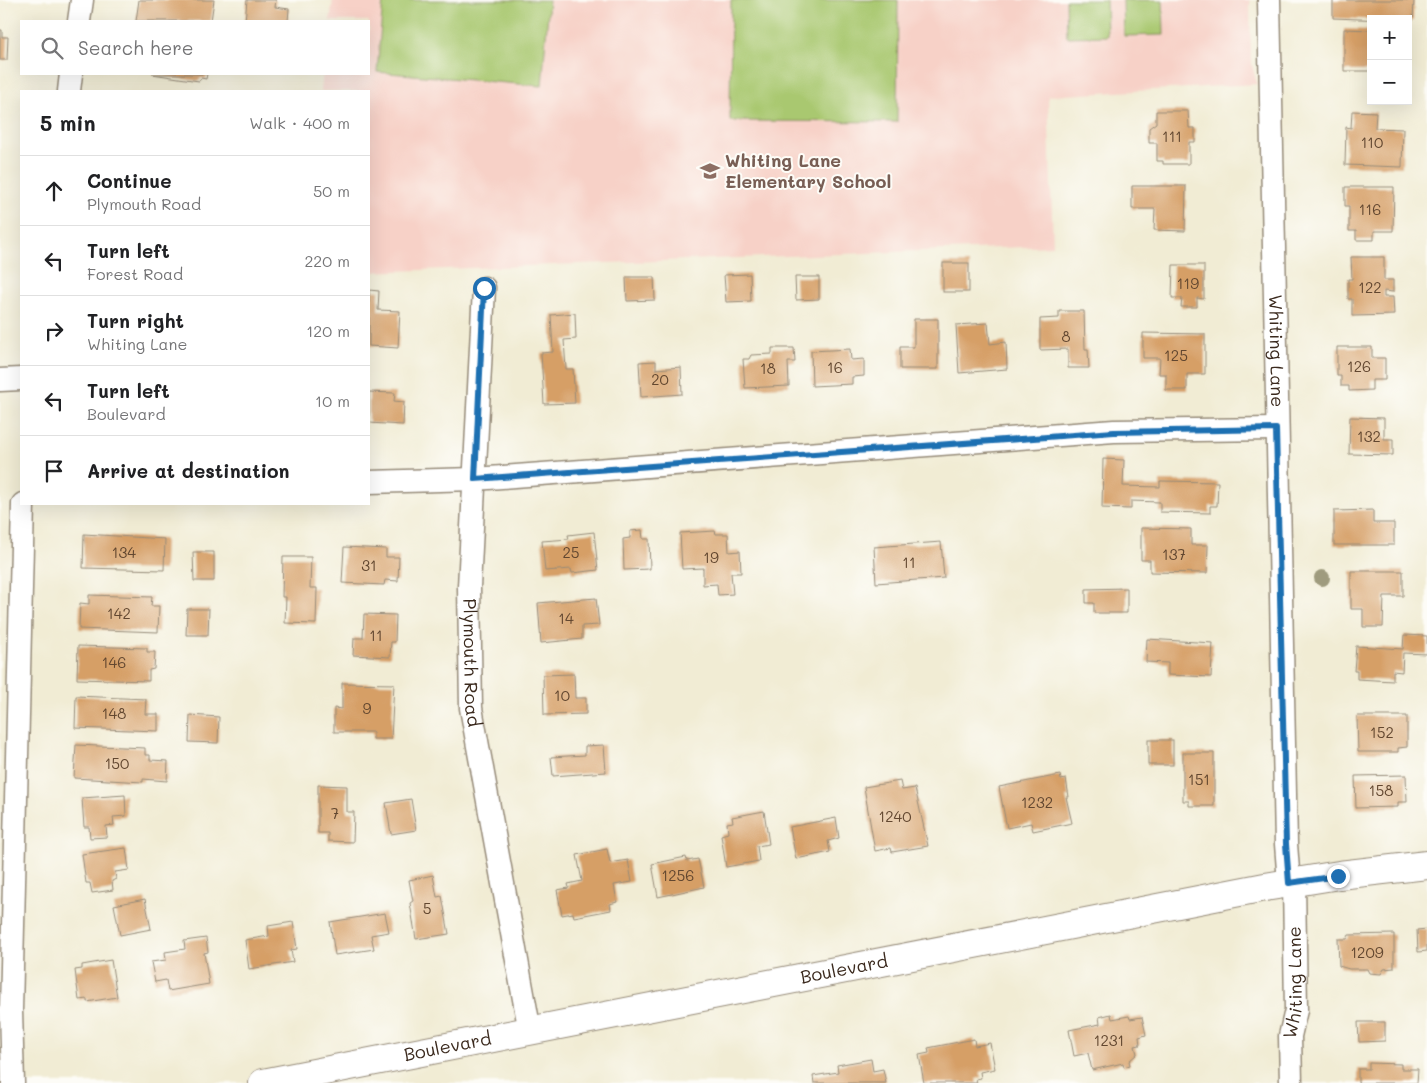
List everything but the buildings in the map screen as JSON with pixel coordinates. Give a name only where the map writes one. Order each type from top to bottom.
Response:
[{"type":"main road","name":"Boulevard","points":[[263,1083],[1292,883],[1427,866]]},
{"type":"street","points":[[79,20],[82,0]]},
{"type":"street","name":"Whiting Lane","points":[[1269,0],[1276,429],[1286,844],[1292,883],[1296,1010],[1290,1036],[1291,1083]]},
{"type":"street","points":[[69,90],[72,75]]},
{"type":"street","name":"Plymouth Road","points":[[484,288],[469,587],[471,708],[530,1032]]},
{"type":"street","points":[[0,380],[20,379]]},
{"type":"street","points":[[370,482],[475,479],[1114,432],[1276,429]]},
{"type":"street","points":[[13,1083],[11,1010],[23,505]]},
{"type":"shaded area","name":"Whiting Lane Elementary School","points":[[333,0],[1250,0],[1251,61],[1257,84],[1048,96],[1053,246],[370,272],[370,90],[321,90],[323,75],[370,75],[370,20],[330,20]]},
{"type":"green space","points":[[383,0],[549,0],[542,86],[377,72]]},
{"type":"green space","points":[[731,0],[898,0],[897,122],[730,121]]},
{"type":"green space","points":[[1066,0],[1106,0],[1107,36],[1067,37]]},
{"type":"green space","points":[[1123,0],[1163,0],[1164,35],[1124,36]]},
{"type":"place","name":"Whiting Lane Elementary School","points":[[710,171]]},
{"type":"route","points":[[484,288],[475,479],[1114,432],[1276,429],[1286,844],[1289,883],[1338,876]]}]
